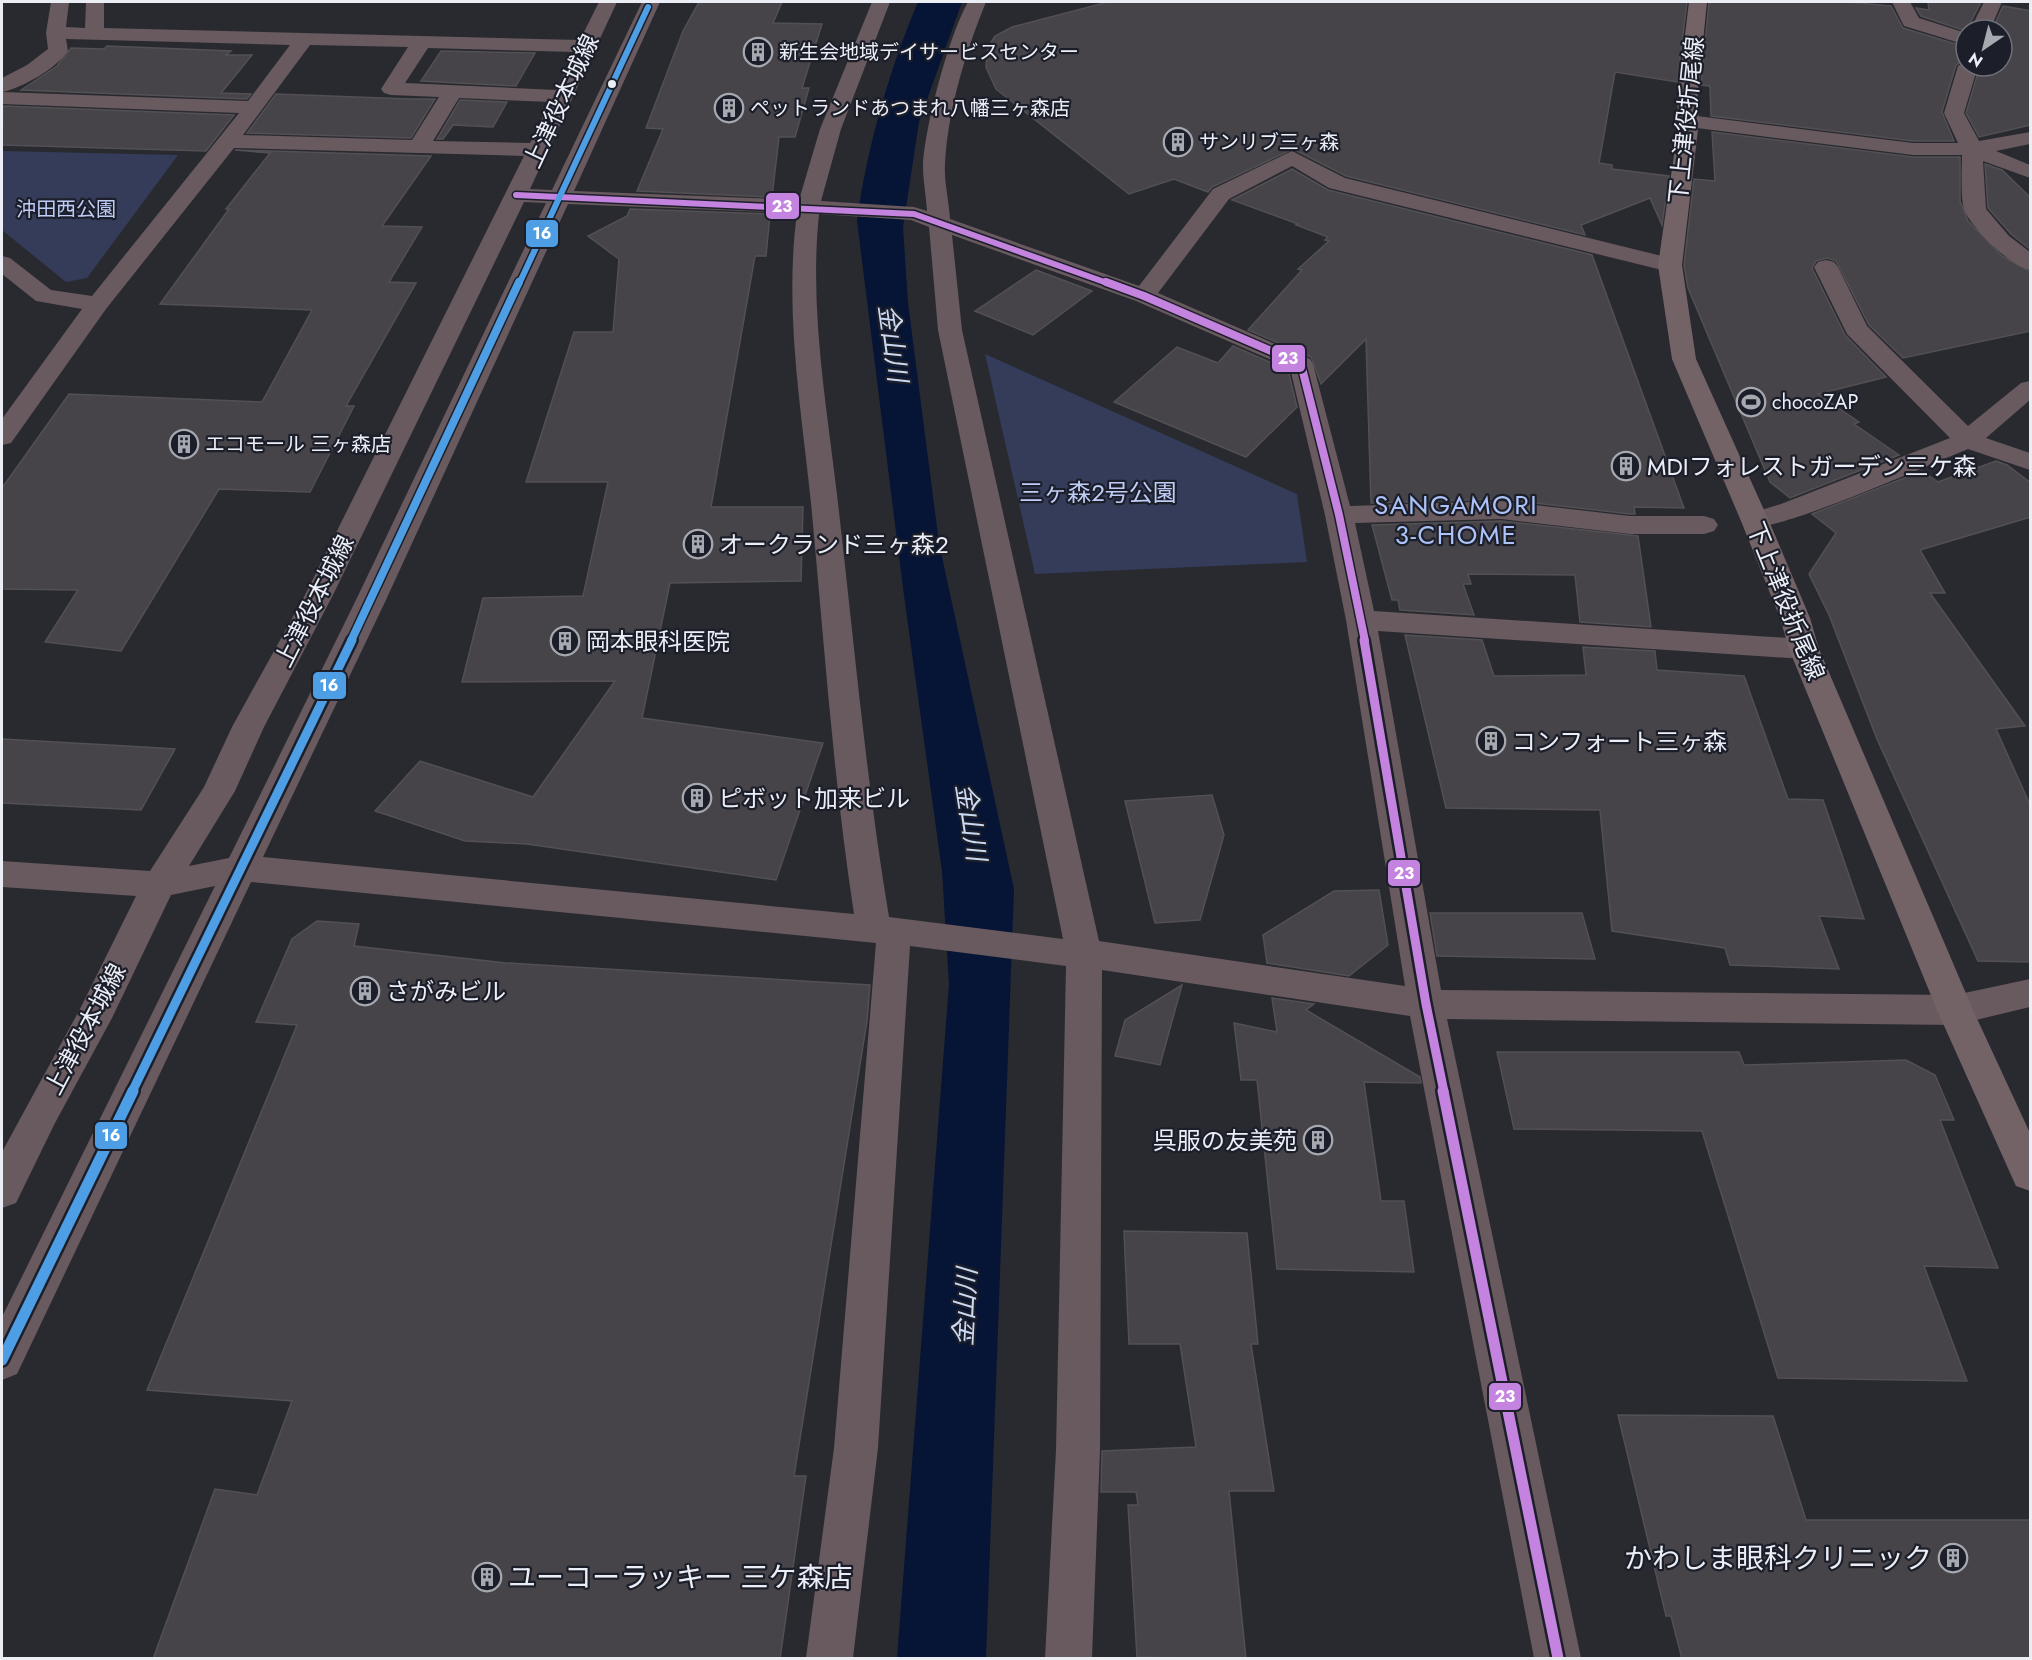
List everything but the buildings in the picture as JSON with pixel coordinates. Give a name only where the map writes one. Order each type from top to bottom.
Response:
[{"type":"main road","name":"下上津役折尾線","points":[[1698,2],[1688,101],[1689,121],[1670,265],[1684,359],[1755,521],[1795,618],[1804,649],[1955,1010],[2023,1139],[2031,1174]]},
{"type":"street","points":[[2,86],[34,69],[58,51],[56,33],[60,2]]},
{"type":"street","points":[[94,33],[95,2]]},
{"type":"street","name":"上津役本城線","points":[[2,1191],[41,1112],[94,1018],[159,885],[219,791],[248,728],[319,595],[538,150],[585,46],[608,2]]},
{"type":"street","name":"上津役本城線","points":[[2,1360],[370,602],[435,457],[651,2]]},
{"type":"street","points":[[830,1659],[856,1448],[897,932],[860,848],[808,362],[804,280],[809,207],[819,166],[856,59],[881,2]]},
{"type":"street","points":[[977,2],[967,20],[938,130],[926,217],[950,330],[1067,953],[1078,1450],[1069,1659]]},
{"type":"street","points":[[1901,2],[1911,22],[1954,35]]},
{"type":"street","points":[[1986,18],[1993,2]]},
{"type":"street","points":[[56,33],[303,41],[585,46]]},
{"type":"street","points":[[2,437],[98,304],[228,141],[251,107],[303,41]]},
{"type":"street","points":[[421,43],[391,89],[563,96]]},
{"type":"street","points":[[1964,78],[1954,113],[1972,150],[1975,210],[2001,242],[2031,262]]},
{"type":"street","points":[[419,146],[452,92]]},
{"type":"street","points":[[2,98],[251,107]]},
{"type":"street","points":[[1689,121],[1913,149],[1972,150],[2031,138]]},
{"type":"street","points":[[228,141],[538,150]]},
{"type":"street","points":[[1972,150],[2031,172]]},
{"type":"street","points":[[1144,296],[1221,194],[1292,157],[1337,183],[1670,265]]},
{"type":"street","points":[[516,195],[843,208],[926,217],[1144,296],[1301,364],[1339,515],[1361,620],[1426,1004],[1558,1659]]},
{"type":"street","points":[[4,267],[44,296],[98,304]]},
{"type":"street","points":[[1826,267],[1856,329],[1967,440],[2031,462]]},
{"type":"street","points":[[1755,521],[1791,510],[1967,440],[2031,388]]},
{"type":"street","points":[[1339,515],[1501,510],[1630,525],[1704,525]]},
{"type":"street","points":[[1361,620],[1804,649]]},
{"type":"street","points":[[2,874],[159,885],[240,868],[897,932],[1067,953],[1426,1004],[1955,1010],[2031,993]]},
{"type":"green space","name":"沖田西公園","points":[[2,151],[178,155],[87,278],[66,282],[2,230]]},
{"type":"green space","name":"三ヶ森2号公園","points":[[985,354],[1297,494],[1307,562],[1035,574]]},
{"type":"water","name":"金山川","points":[[918,2],[962,2],[919,122],[903,227],[908,303],[939,543],[1014,889],[986,1658],[897,1658],[949,984],[942,871],[903,588],[857,221],[866,166],[880,110]]},
{"type":"transit line","name":"16","points":[[2,1360],[370,602],[648,7]]},
{"type":"transit line","name":"23","points":[[516,195],[830,208],[914,214],[1144,296],[1301,364],[1339,515],[1361,620],[1426,1004],[1558,1658]]},
{"type":"place","name":"新生会地域デイサービスセンター","points":[[758,52]]},
{"type":"place","name":"ペットランドあつまれ八幡三ヶ森店","points":[[729,108]]},
{"type":"place","name":"サンリブ三ヶ森","points":[[1178,142]]},
{"type":"place","name":"chocoZAP","points":[[1751,402]]},
{"type":"place","name":"エコモール 三ヶ森店","points":[[184,444]]},
{"type":"place","name":"MDIフォレストガーデン三ケ森","points":[[1626,466]]},
{"type":"place","name":"オークランド三ヶ森2","points":[[698,544]]},
{"type":"place","name":"岡本眼科医院","points":[[565,641]]},
{"type":"place","name":"コンフォート三ヶ森","points":[[1491,741]]},
{"type":"place","name":"ピボット加来ビル","points":[[697,798]]},
{"type":"place","name":"さがみビル","points":[[365,991]]},
{"type":"place","name":"呉服の友美苑","points":[[1318,1140]]},
{"type":"place","name":"かわしま眼科クリニック","points":[[1953,1558]]},
{"type":"place","name":"ユーコーラッキー 三ケ森店","points":[[487,1577]]},
{"type":"district","name":"SANGAMORI 3-CHOME","points":[[1456,520]]}]
